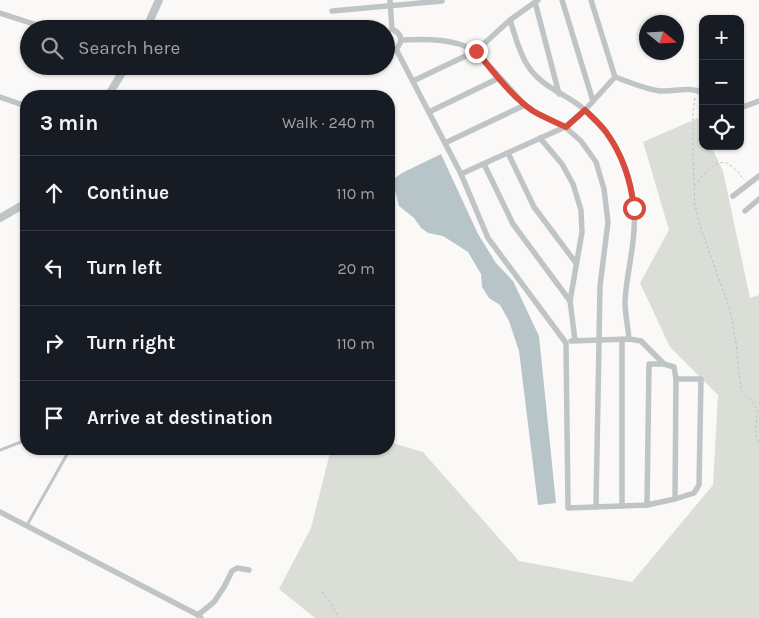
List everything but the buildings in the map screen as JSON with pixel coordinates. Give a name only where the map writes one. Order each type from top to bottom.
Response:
[{"type":"street","points":[[150,20],[159,0]]},
{"type":"street","points":[[562,0],[593,101]]},
{"type":"street","points":[[591,0],[615,77]]},
{"type":"street","points":[[332,11],[390,2],[442,1]]},
{"type":"street","points":[[413,81],[476,51],[510,20],[536,1],[559,94]]},
{"type":"street","points":[[389,20],[390,2]]},
{"type":"street","points":[[0,13],[21,20]]},
{"type":"street","points":[[510,20],[528,66],[540,80],[585,110],[606,132],[620,157],[632,187],[634,239],[625,303],[626,340],[622,506]]},
{"type":"street","points":[[395,31],[397,31],[401,40],[396,49],[461,174],[488,238],[566,343],[568,508],[647,505],[694,493],[698,485],[701,379],[676,379]]},
{"type":"street","points":[[401,40],[445,40],[476,51],[498,78],[525,105],[566,127],[581,141],[596,162],[604,189],[608,222],[600,286],[596,507]]},
{"type":"street","points":[[112,90],[121,75]]},
{"type":"street","points":[[461,174],[566,127],[585,110],[615,77]]},
{"type":"street","points":[[615,77],[662,91],[699,90]]},
{"type":"street","points":[[428,112],[498,78]]},
{"type":"street","points":[[0,97],[20,104]]},
{"type":"street","points":[[744,107],[759,102]]},
{"type":"street","points":[[445,143],[525,105]]},
{"type":"street","points":[[540,138],[562,164],[572,184],[581,210],[582,232],[570,301],[575,340]]},
{"type":"street","points":[[508,153],[534,207],[576,263]]},
{"type":"street","points":[[484,164],[513,224],[570,301]]},
{"type":"street","points":[[733,196],[759,176]]},
{"type":"street","points":[[745,210],[759,199]]},
{"type":"street","points":[[0,218],[20,206]]},
{"type":"street","points":[[566,343],[575,340],[640,341],[664,364]]},
{"type":"street","points":[[647,505],[649,364],[664,364],[674,367],[676,379],[675,499]]},
{"type":"street","points":[[0,512],[200,616],[214,602],[232,571],[237,568],[249,570]]},
{"type":"lane","points":[[0,450],[20,442]]},
{"type":"lane","points":[[26,525],[67,455]]},
{"type":"path","points":[[696,89],[693,113],[695,205],[700,226],[730,310],[736,343],[741,391],[751,400],[757,410],[754,429],[759,442]]},
{"type":"path","points":[[695,186],[705,173],[723,162],[729,164],[748,184]]},
{"type":"path","points":[[322,592],[339,618]]},
{"type":"shaded area","points":[[698,118],[699,150],[713,150],[723,171],[750,298],[759,295],[759,618],[315,618],[279,589],[311,528],[329,455],[395,455],[395,444],[423,452],[519,561],[632,582],[713,485],[718,395],[670,347],[640,283],[669,230],[643,142]]},
{"type":"shaded area","points":[[441,154],[478,234],[496,263],[513,281],[539,336],[556,503],[538,505],[519,351],[509,321],[500,305],[489,298],[482,287],[481,274],[468,252],[443,236],[428,233],[399,206],[395,190],[395,178]]},
{"type":"route","points":[[476,51],[498,78],[525,105],[535,112],[566,127],[585,110],[606,132],[620,157],[632,187],[634,208]]}]
